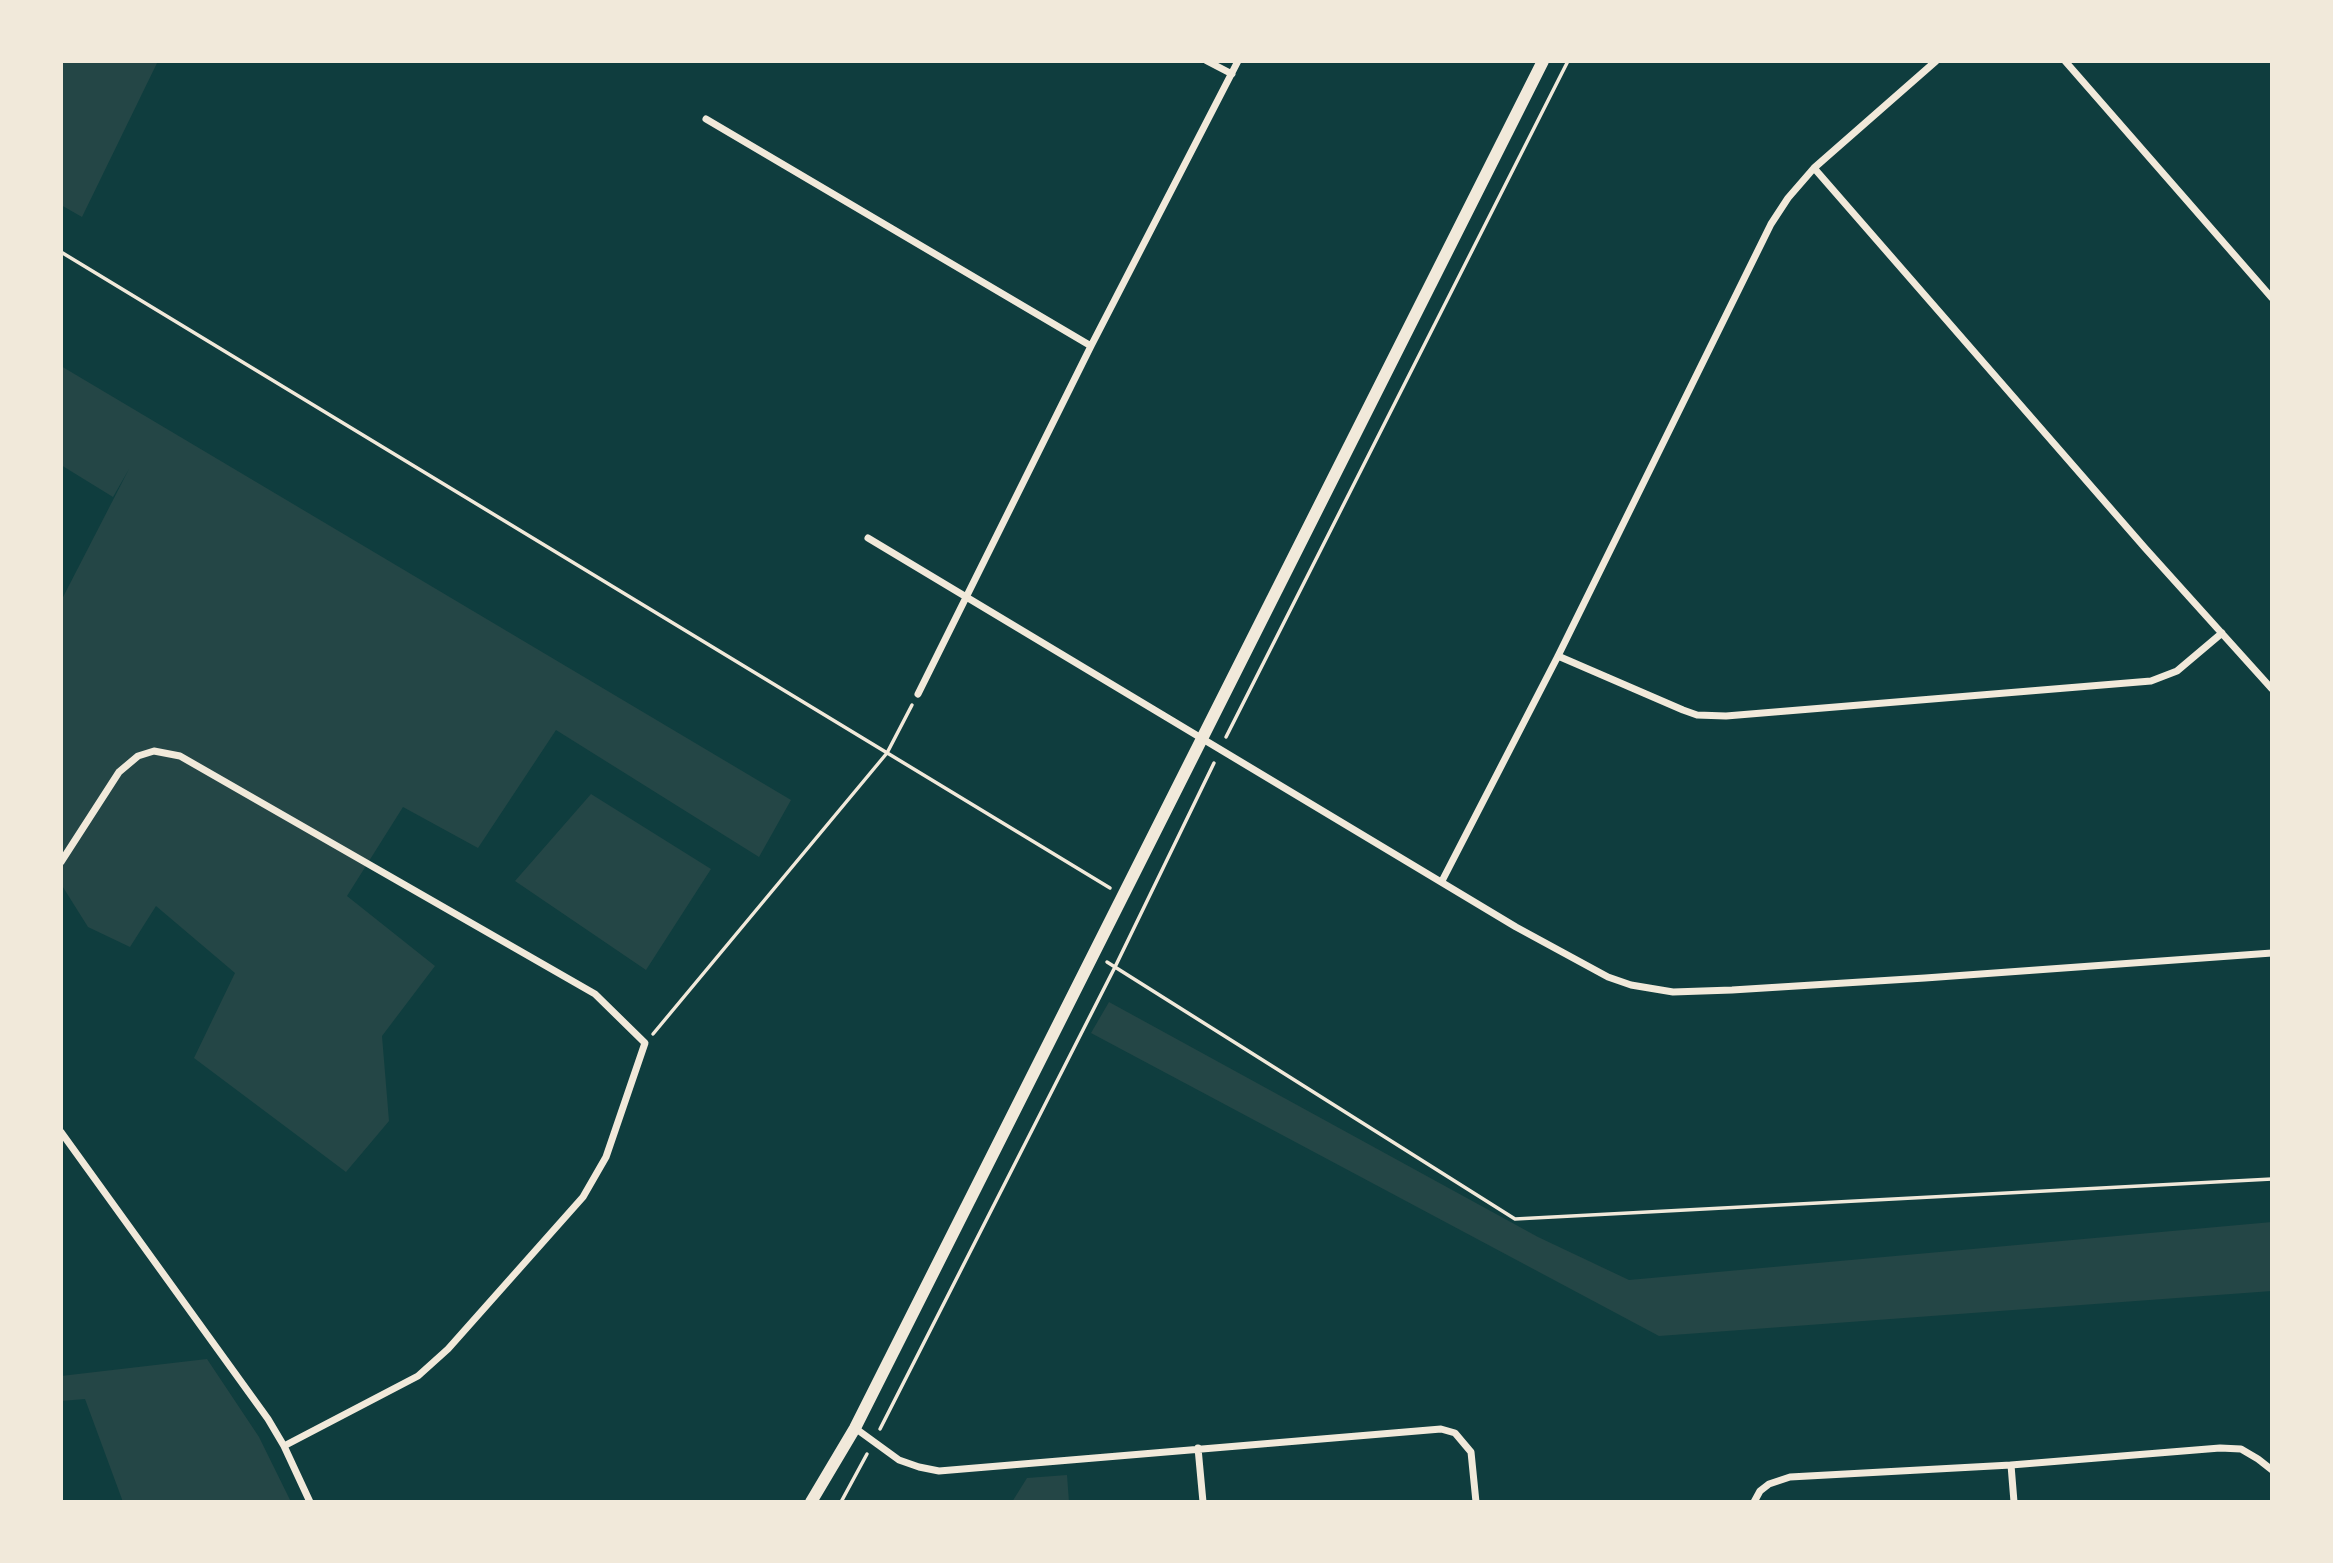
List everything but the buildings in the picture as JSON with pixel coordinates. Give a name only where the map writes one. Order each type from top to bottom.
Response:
[{"type":"street","points":[[1208,61],[1232,74]]},
{"type":"street","points":[[918,694],[1091,346],[1238,61]]},
{"type":"street","points":[[811,1502],[855,1429],[1543,61]]},
{"type":"street","points":[[1442,881],[1558,656],[1771,224],[1814,167],[1936,61]]},
{"type":"street","points":[[2065,61],[2272,298]]},
{"type":"street","points":[[706,119],[1091,346]]},
{"type":"street","points":[[1814,167],[2272,689]]},
{"type":"street","points":[[867,538],[1541,942],[1608,977],[1631,985],[1673,992],[1925,978],[2272,953]]},
{"type":"street","points":[[1558,656],[1683,710],[1698,715],[1726,716],[2151,681],[2176,671],[2222,634]]},
{"type":"street","points":[[61,862],[119,772],[138,756],[154,751],[180,756],[595,994],[645,1043],[606,1157],[583,1198],[448,1349],[430,1367],[410,1380],[284,1446]]},
{"type":"street","points":[[61,1132],[235,1371],[284,1446],[310,1502]]},
{"type":"street","points":[[855,1429],[899,1460],[939,1471],[1441,1429],[1460,1438],[1471,1452],[1476,1502]]},
{"type":"street","points":[[1754,1502],[1760,1491],[1769,1484],[1790,1477],[2011,1465],[2231,1447],[2249,1453],[2272,1470]]},
{"type":"street","points":[[1198,1448],[1203,1502]]},
{"type":"street","points":[[2011,1465],[2014,1502]]},
{"type":"path","points":[[841,1502],[1115,967],[1220,749],[1568,61]]},
{"type":"path","points":[[61,252],[1122,896]]},
{"type":"path","points":[[645,1043],[887,753],[918,694]]},
{"type":"path","points":[[1093,953],[1515,1219],[2272,1179]]},
{"type":"shaded area","points":[[61,61],[158,61],[82,217],[61,205]]},
{"type":"shaded area","points":[[61,366],[791,800],[759,857],[556,730],[478,848],[403,807],[347,896],[435,966],[382,1036],[389,1121],[346,1172],[194,1058],[235,973],[156,906],[130,947],[88,927],[61,884],[61,601],[129,469],[113,497],[61,465]]},
{"type":"shaded area","points":[[591,794],[711,869],[646,970],[515,881]]},
{"type":"shaded area","points":[[1109,1002],[1538,1237],[1629,1280],[2272,1222],[2272,1291],[1659,1336],[1091,1033]]},
{"type":"shaded area","points":[[207,1359],[259,1437],[291,1502],[123,1502],[85,1399],[61,1401],[61,1376]]},
{"type":"shaded area","points":[[1067,1475],[1069,1502],[1012,1502],[1027,1478]]}]
